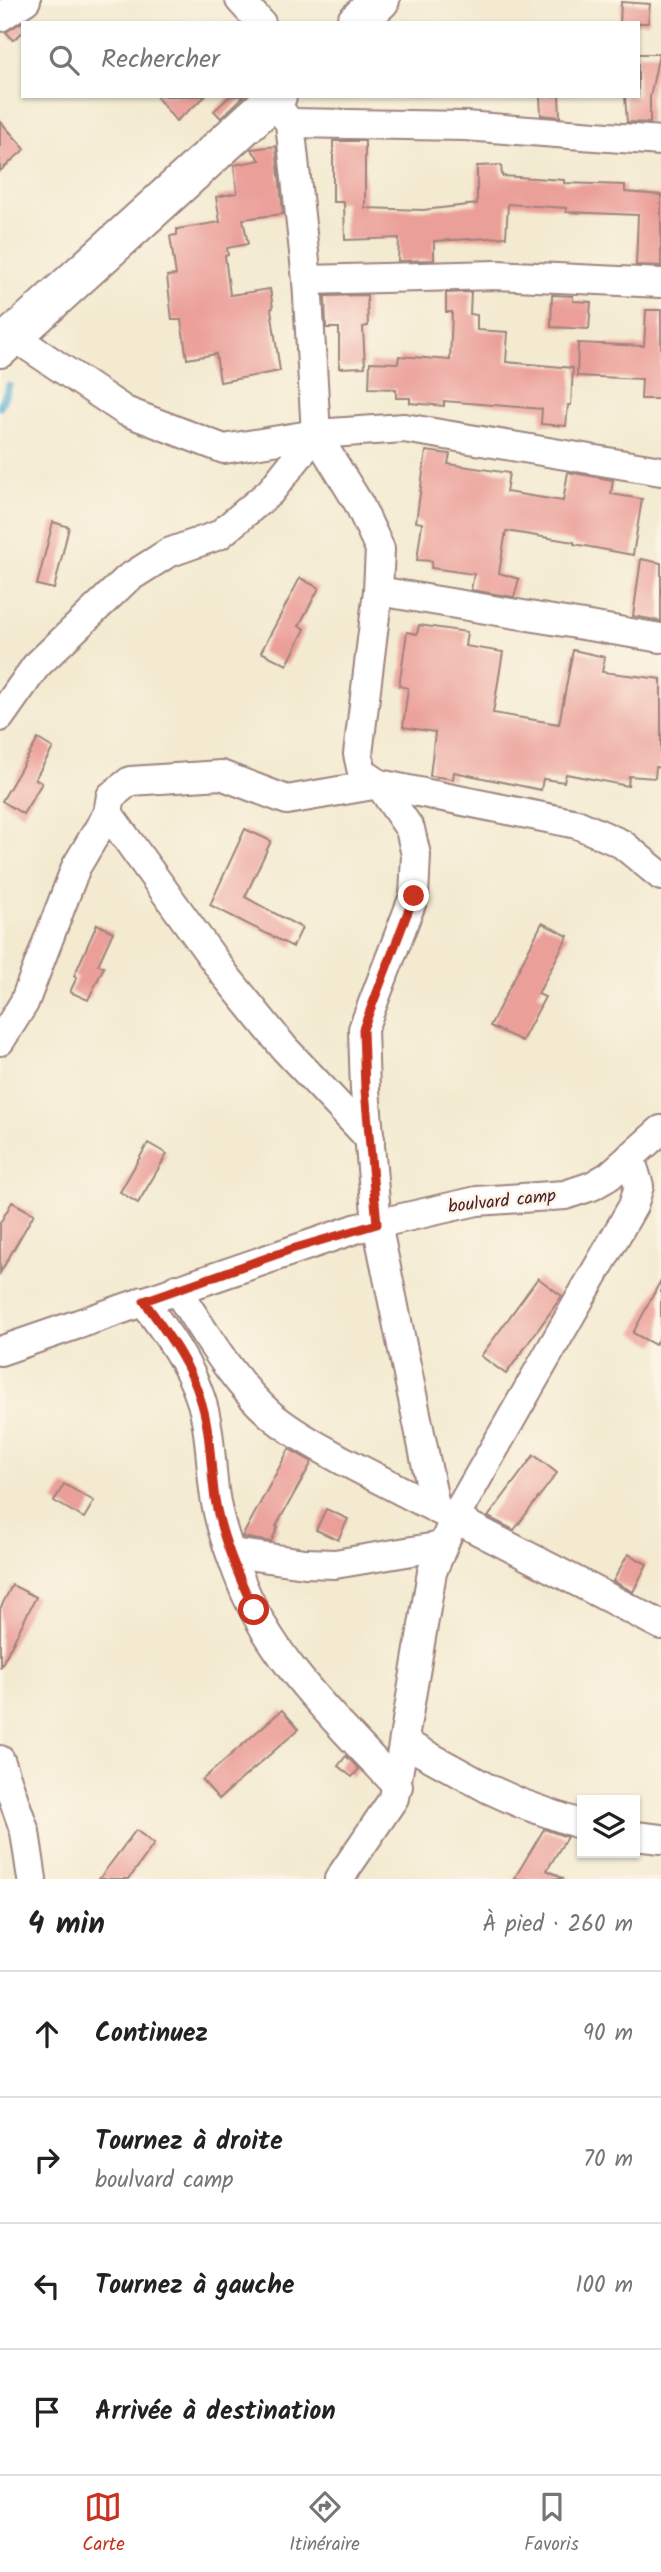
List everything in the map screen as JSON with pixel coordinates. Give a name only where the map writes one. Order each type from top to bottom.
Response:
[{"type":"main road","points":[[7,342],[280,106]]},
{"type":"street","points":[[0,17],[26,0]]},
{"type":"street","points":[[240,0],[259,21]]},
{"type":"street","points":[[339,1879],[389,1807],[398,1786],[432,1572],[442,1546],[445,1511],[377,1224],[363,1029],[414,896],[416,855],[410,829],[379,784],[362,772],[358,754],[379,591],[380,549],[359,504],[316,434],[307,280],[280,106],[465,126],[661,141]]},
{"type":"street","points":[[307,280],[498,275],[661,283]]},
{"type":"street","points":[[7,342],[125,411],[224,449],[316,434],[404,428],[661,471]]},
{"type":"street","points":[[0,717],[36,666],[127,579],[168,553],[219,535],[270,492],[316,434]]},
{"type":"street","points":[[379,591],[661,638]]},
{"type":"street","points":[[0,1041],[24,1003],[76,867],[108,813],[111,796],[130,781],[221,775],[287,800],[379,784],[578,824],[622,844],[661,876]]},
{"type":"street","points":[[108,813],[225,975],[285,1049],[370,1139]]},
{"type":"street","points":[[603,1180],[661,1130]]},
{"type":"street","points":[[630,1157],[650,1184]]},
{"type":"street","points":[[603,1180],[650,1184]]},
{"type":"street","name":"boulvard camp","points":[[0,1351],[292,1249],[377,1224],[477,1201],[565,1195],[603,1180]]},
{"type":"street","points":[[445,1511],[633,1206],[650,1184]]},
{"type":"street","points":[[176,1289],[232,1372],[270,1414],[292,1431],[340,1459],[661,1625]]},
{"type":"street","points":[[144,1301],[181,1356],[201,1399],[215,1502],[254,1610],[275,1646],[340,1726],[398,1786]]},
{"type":"street","points":[[232,1553],[305,1563],[335,1564],[442,1546]]},
{"type":"street","points":[[405,1743],[489,1789],[577,1823]]},
{"type":"street","points":[[0,1760],[25,1832],[32,1879]]},
{"type":"street","points":[[640,1837],[661,1839]]},
{"type":"building","points":[[621,2],[650,4],[648,23],[620,21]]},
{"type":"building","points":[[21,23],[21,34],[13,40],[6,32]]},
{"type":"building","points":[[640,54],[659,54],[650,97],[650,123],[627,122],[625,98],[640,98]]},
{"type":"building","points":[[158,98],[204,98],[176,121]]},
{"type":"building","points":[[228,98],[242,98],[221,118],[214,111]]},
{"type":"building","points":[[540,98],[559,98],[560,117],[541,115]]},
{"type":"building","points":[[0,121],[25,149],[0,171]]},
{"type":"building","points":[[333,141],[365,141],[365,208],[423,210],[477,204],[477,166],[501,165],[502,176],[564,180],[564,183],[625,185],[625,192],[661,195],[661,266],[636,265],[638,215],[566,212],[566,208],[508,204],[506,237],[434,241],[434,260],[398,261],[399,238],[345,240],[344,202],[333,202]]},
{"type":"building","points":[[276,146],[283,214],[243,219],[248,244],[227,248],[228,255],[225,256],[230,295],[270,289],[280,371],[220,382],[216,354],[187,359],[181,320],[172,320],[167,276],[176,275],[170,236],[177,235],[177,229],[220,222],[216,197],[237,193],[234,165],[260,160],[251,149]]},
{"type":"building","points":[[471,292],[470,314],[477,315],[477,330],[508,332],[506,362],[573,368],[571,405],[568,405],[566,426],[541,424],[542,409],[444,401],[444,406],[410,403],[410,398],[396,398],[396,389],[369,388],[370,362],[398,363],[399,356],[450,360],[452,312],[446,312],[446,293]]},
{"type":"building","points":[[367,295],[368,326],[363,327],[365,367],[339,368],[339,328],[326,328],[325,296]]},
{"type":"building","points":[[552,295],[573,296],[573,301],[591,302],[589,329],[551,327]]},
{"type":"building","points":[[646,310],[661,310],[661,399],[641,399],[642,379],[577,376],[578,343],[644,346]]},
{"type":"building","points":[[426,451],[450,454],[448,464],[509,473],[506,492],[563,501],[568,472],[613,480],[611,494],[642,499],[633,555],[506,531],[499,573],[519,579],[514,597],[471,590],[474,574],[431,568],[432,561],[417,560],[422,523],[416,522]]},
{"type":"building","points":[[53,522],[69,527],[54,589],[37,585]]},
{"type":"building","points":[[641,559],[661,563],[661,621],[633,616]]},
{"type":"building","points":[[300,578],[319,588],[299,626],[305,629],[287,665],[261,652]]},
{"type":"building","points":[[419,625],[467,632],[465,646],[503,652],[493,713],[559,724],[573,650],[605,657],[602,672],[661,679],[661,768],[656,767],[655,778],[629,776],[628,786],[566,774],[564,782],[543,779],[541,790],[454,772],[453,779],[430,776],[435,732],[403,727],[408,688],[399,686],[407,632],[417,634]]},
{"type":"building","points":[[38,739],[53,748],[35,779],[42,783],[23,814],[2,801]]},
{"type":"building","points":[[245,829],[271,841],[245,897],[302,928],[293,947],[210,905]]},
{"type":"building","points":[[542,923],[568,936],[538,994],[545,997],[522,1041],[490,1026]]},
{"type":"building","points":[[97,924],[113,932],[98,965],[104,967],[88,1000],[70,992],[77,977],[74,976]]},
{"type":"building","points":[[148,1143],[167,1154],[138,1203],[120,1192]]},
{"type":"building","points":[[12,1202],[34,1214],[0,1273],[0,1223]]},
{"type":"building","points":[[538,1278],[562,1296],[506,1374],[481,1356]]},
{"type":"building","points":[[661,1280],[661,1334],[655,1345],[633,1333]]},
{"type":"building","points":[[289,1449],[312,1462],[276,1526],[278,1527],[271,1542],[242,1537]]},
{"type":"building","points":[[534,1455],[557,1473],[514,1530],[488,1517]]},
{"type":"building","points":[[64,1484],[94,1501],[84,1518],[54,1501]]},
{"type":"building","points":[[326,1509],[348,1519],[338,1540],[316,1530]]},
{"type":"building","points":[[628,1554],[647,1564],[633,1592],[613,1581]]},
{"type":"building","points":[[12,1585],[36,1597],[0,1668],[0,1609]]},
{"type":"building","points":[[282,1710],[299,1729],[219,1799],[202,1780]]},
{"type":"building","points":[[346,1756],[359,1769],[352,1777],[338,1766]]},
{"type":"building","points":[[544,1829],[567,1837],[547,1870],[564,1879],[514,1879]]},
{"type":"building","points":[[136,1830],[154,1844],[129,1879],[99,1879]]},
{"type":"waterway","points":[[0,407],[9,386]]},
{"type":"route","points":[[254,1610],[238,1575],[215,1502],[201,1399],[188,1368],[144,1301],[292,1249],[377,1224],[365,1090],[363,1029],[414,896]]}]
